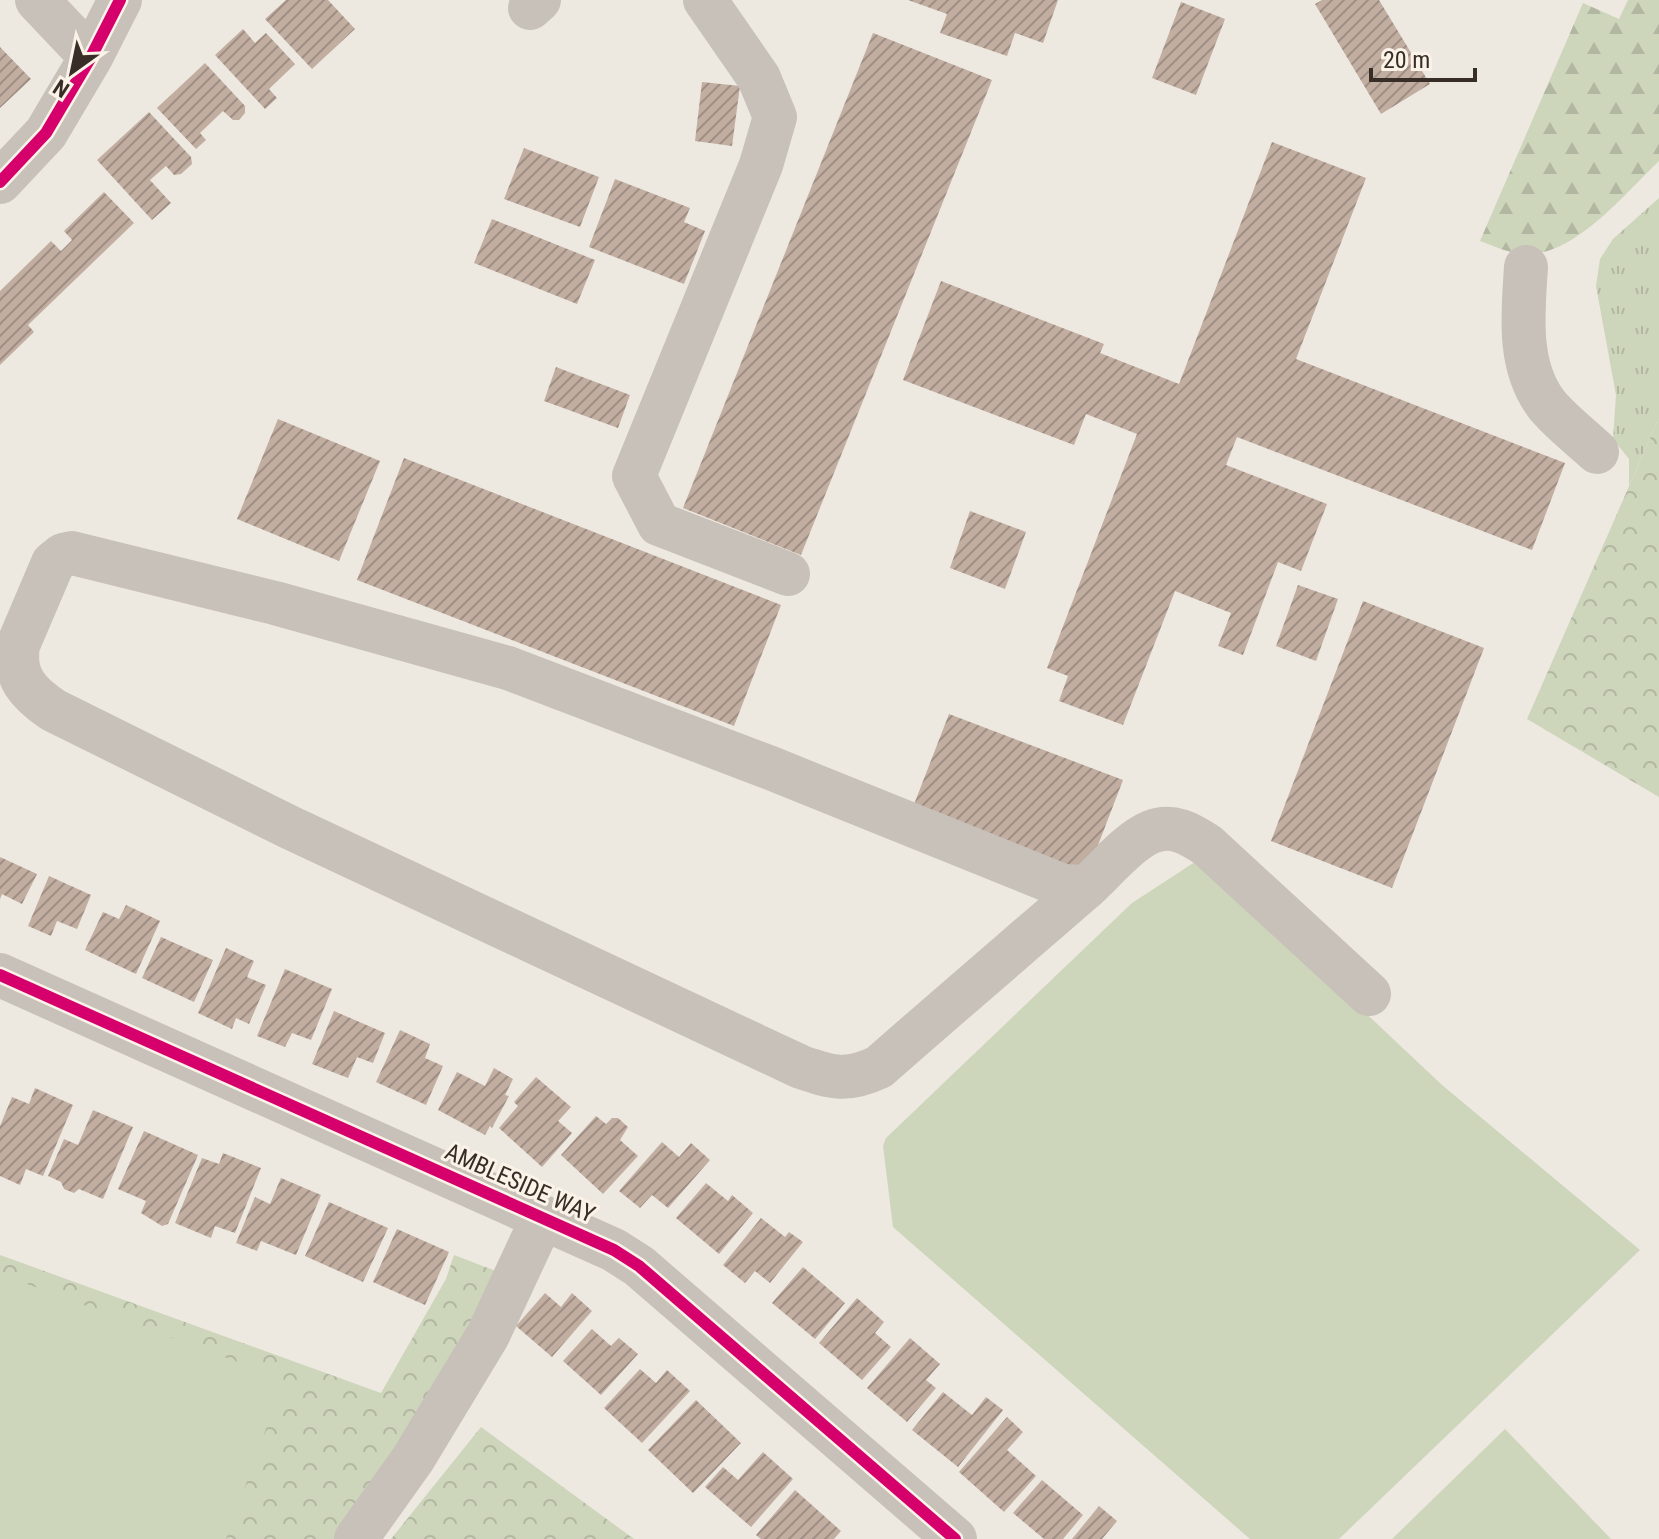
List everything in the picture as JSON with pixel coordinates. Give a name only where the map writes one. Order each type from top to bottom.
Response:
[{"type":"street","points":[[37,0],[91,57]]},
{"type":"street","points":[[0,182],[46,133],[120,0]]},
{"type":"street","points":[[705,0],[759,78],[775,117],[761,165],[634,476],[659,524],[788,574]]},
{"type":"street","points":[[1526,267],[1523,325],[1528,367],[1547,404],[1597,452]]},
{"type":"street","points":[[1086,887],[1063,886],[757,763],[508,668],[275,603],[72,553],[63,555],[53,563],[18,645],[16,659],[24,686],[53,710],[289,827],[787,1060],[828,1076],[853,1077],[879,1067],[1086,887],[1149,832],[1163,828],[1185,831],[1207,845],[1369,994]]},
{"type":"street","name":"AMBLESIDE WAY","points":[[0,975],[614,1250],[639,1266],[955,1539]]},
{"type":"street","points":[[356,1539],[413,1459],[488,1335],[543,1217]]},
{"type":"green space","points":[[1628,0],[1659,0],[1659,161],[1594,224],[1556,248],[1536,254],[1516,253],[1480,241],[1583,3],[1619,19]]},
{"type":"green space","points":[[1659,198],[1659,418],[1629,486],[1629,459],[1613,439],[1616,395],[1596,286],[1600,259],[1613,239]]},
{"type":"green space","points":[[1659,418],[1659,797],[1527,719]]},
{"type":"green space","points":[[1201,858],[1442,1085],[1640,1250],[1339,1539],[1250,1539],[893,1227],[883,1146],[886,1138],[1132,903]]},
{"type":"green space","points":[[0,1255],[381,1393],[446,1279],[454,1255],[501,1273],[341,1539],[0,1539]]},
{"type":"green space","points":[[0,1274],[284,1379],[226,1539],[0,1539]]},
{"type":"green space","points":[[481,1427],[634,1539],[391,1539]]},
{"type":"green space","points":[[1505,1429],[1611,1539],[1392,1539]]},
{"type":"building","points":[[286,0],[328,0],[355,29],[312,69],[265,19]]},
{"type":"building","points":[[908,0],[1058,0],[1043,43],[1015,33],[1007,56],[940,33],[947,14]]},
{"type":"building","points":[[1322,0],[1379,0],[1430,84],[1381,114],[1315,4]]},
{"type":"building","points":[[1181,2],[1225,19],[1196,95],[1152,78]]},
{"type":"building","points":[[243,29],[255,43],[266,33],[295,64],[269,89],[277,98],[265,109],[215,55]]},
{"type":"building","points":[[873,33],[992,80],[801,555],[683,508]]},
{"type":"building","points":[[0,47],[31,79],[0,108]]},
{"type":"building","points":[[205,63],[245,106],[245,113],[239,120],[233,120],[223,111],[200,133],[206,140],[196,149],[157,108]]},
{"type":"building","points":[[702,82],[740,86],[732,146],[695,141]]},
{"type":"building","points":[[149,112],[191,157],[192,164],[181,174],[174,175],[166,166],[150,180],[171,203],[152,220],[97,160]]},
{"type":"building","points":[[1272,142],[1366,178],[1296,359],[1565,463],[1532,550],[1237,437],[1226,465],[1327,504],[1301,571],[1278,562],[1243,655],[1218,646],[1231,613],[1175,591],[1123,725],[1059,701],[1068,676],[1047,668],[1137,434],[1086,414],[1074,445],[903,380],[941,281],[1104,344],[1100,353],[1179,384]]},
{"type":"building","points":[[524,148],[599,177],[580,227],[504,199]]},
{"type":"building","points":[[615,179],[690,208],[684,222],[705,231],[684,284],[589,247]]},
{"type":"building","points":[[104,192],[134,223],[28,325],[34,332],[0,365],[0,291],[51,241],[61,251],[72,240],[64,231]]},
{"type":"building","points":[[492,219],[595,260],[577,304],[474,263]]},
{"type":"building","points":[[556,367],[630,395],[618,428],[544,401]]},
{"type":"building","points":[[278,419],[380,461],[339,561],[237,519]]},
{"type":"building","points":[[404,458],[781,605],[734,726],[357,580]]},
{"type":"building","points":[[970,511],[1026,532],[1005,589],[950,568]]},
{"type":"building","points":[[1298,585],[1338,599],[1316,661],[1276,646]]},
{"type":"building","points":[[1363,601],[1484,648],[1392,888],[1271,841]]},
{"type":"building","points":[[949,714],[1123,780],[1087,874],[913,807]]},
{"type":"building","points":[[0,857],[37,874],[22,904],[2,894],[0,899]]},
{"type":"building","points":[[49,876],[91,895],[77,929],[57,921],[51,936],[28,926]]},
{"type":"building","points":[[126,905],[160,921],[136,974],[85,950],[103,912],[119,919]]},
{"type":"building","points":[[161,937],[213,960],[194,1002],[142,978]]},
{"type":"building","points":[[226,948],[254,961],[247,977],[266,985],[249,1024],[236,1018],[232,1029],[198,1013]]},
{"type":"building","points":[[285,969],[332,989],[311,1040],[292,1033],[285,1047],[257,1036]]},
{"type":"building","points":[[334,1011],[385,1033],[373,1063],[357,1057],[348,1078],[312,1064]]},
{"type":"building","points":[[400,1030],[430,1044],[425,1058],[443,1066],[426,1105],[376,1082]]},
{"type":"building","points":[[494,1068],[513,1079],[505,1095],[509,1096],[485,1135],[438,1110],[457,1072],[485,1086]]},
{"type":"building","points":[[536,1077],[571,1107],[558,1121],[572,1133],[542,1167],[499,1128],[518,1106],[514,1102]]},
{"type":"building","points":[[35,1088],[73,1105],[43,1176],[26,1169],[20,1185],[0,1176],[0,1126],[12,1097],[29,1104]]},
{"type":"building","points":[[93,1110],[133,1127],[103,1199],[79,1189],[74,1193],[64,1189],[61,1182],[48,1176],[64,1139],[78,1145]]},
{"type":"building","points":[[596,1116],[606,1124],[612,1118],[618,1118],[628,1127],[620,1140],[638,1156],[603,1194],[561,1155]]},
{"type":"building","points":[[144,1131],[198,1155],[168,1224],[162,1226],[141,1213],[146,1201],[118,1189]]},
{"type":"building","points":[[662,1142],[679,1157],[691,1143],[710,1160],[668,1208],[652,1195],[640,1208],[619,1191]]},
{"type":"building","points":[[223,1153],[261,1168],[235,1233],[215,1226],[211,1238],[175,1223],[202,1158],[219,1164]]},
{"type":"building","points":[[281,1178],[321,1195],[296,1255],[261,1241],[257,1251],[236,1243],[255,1197],[270,1204]]},
{"type":"building","points":[[706,1183],[728,1201],[732,1195],[753,1213],[719,1254],[676,1218]]},
{"type":"building","points":[[329,1202],[388,1228],[363,1282],[305,1256]]},
{"type":"building","points":[[761,1218],[785,1237],[789,1232],[803,1242],[770,1283],[755,1271],[745,1283],[723,1265]]},
{"type":"building","points":[[397,1229],[449,1252],[425,1305],[373,1282]]},
{"type":"building","points":[[803,1267],[845,1303],[815,1339],[772,1303]]},
{"type":"building","points":[[545,1293],[561,1307],[572,1293],[592,1311],[552,1357],[516,1326]]},
{"type":"building","points":[[857,1298],[884,1322],[875,1333],[891,1347],[862,1380],[819,1343]]},
{"type":"building","points":[[592,1329],[611,1346],[619,1338],[638,1354],[601,1395],[563,1361]]},
{"type":"building","points":[[910,1338],[940,1364],[926,1380],[936,1388],[907,1422],[867,1388]]},
{"type":"building","points":[[640,1369],[656,1383],[667,1370],[690,1391],[642,1443],[604,1408]]},
{"type":"building","points":[[943,1392],[972,1415],[986,1397],[1003,1410],[958,1467],[912,1430]]},
{"type":"building","points":[[696,1400],[741,1443],[693,1493],[648,1450]]},
{"type":"building","points":[[1007,1417],[1023,1432],[1007,1450],[1036,1476],[1004,1512],[959,1472]]},
{"type":"building","points":[[763,1452],[793,1479],[751,1527],[705,1487],[723,1467],[738,1480]]},
{"type":"building","points":[[1042,1480],[1083,1515],[1063,1539],[1044,1539],[1013,1513]]},
{"type":"building","points":[[795,1490],[841,1531],[834,1539],[761,1539],[756,1535]]},
{"type":"building","points":[[1099,1506],[1117,1521],[1102,1539],[1072,1539]]},
{"type":"cycle path","points":[[0,182],[46,133],[120,0]]},
{"type":"cycle path","points":[[0,975],[614,1250],[639,1266],[955,1539]]}]
